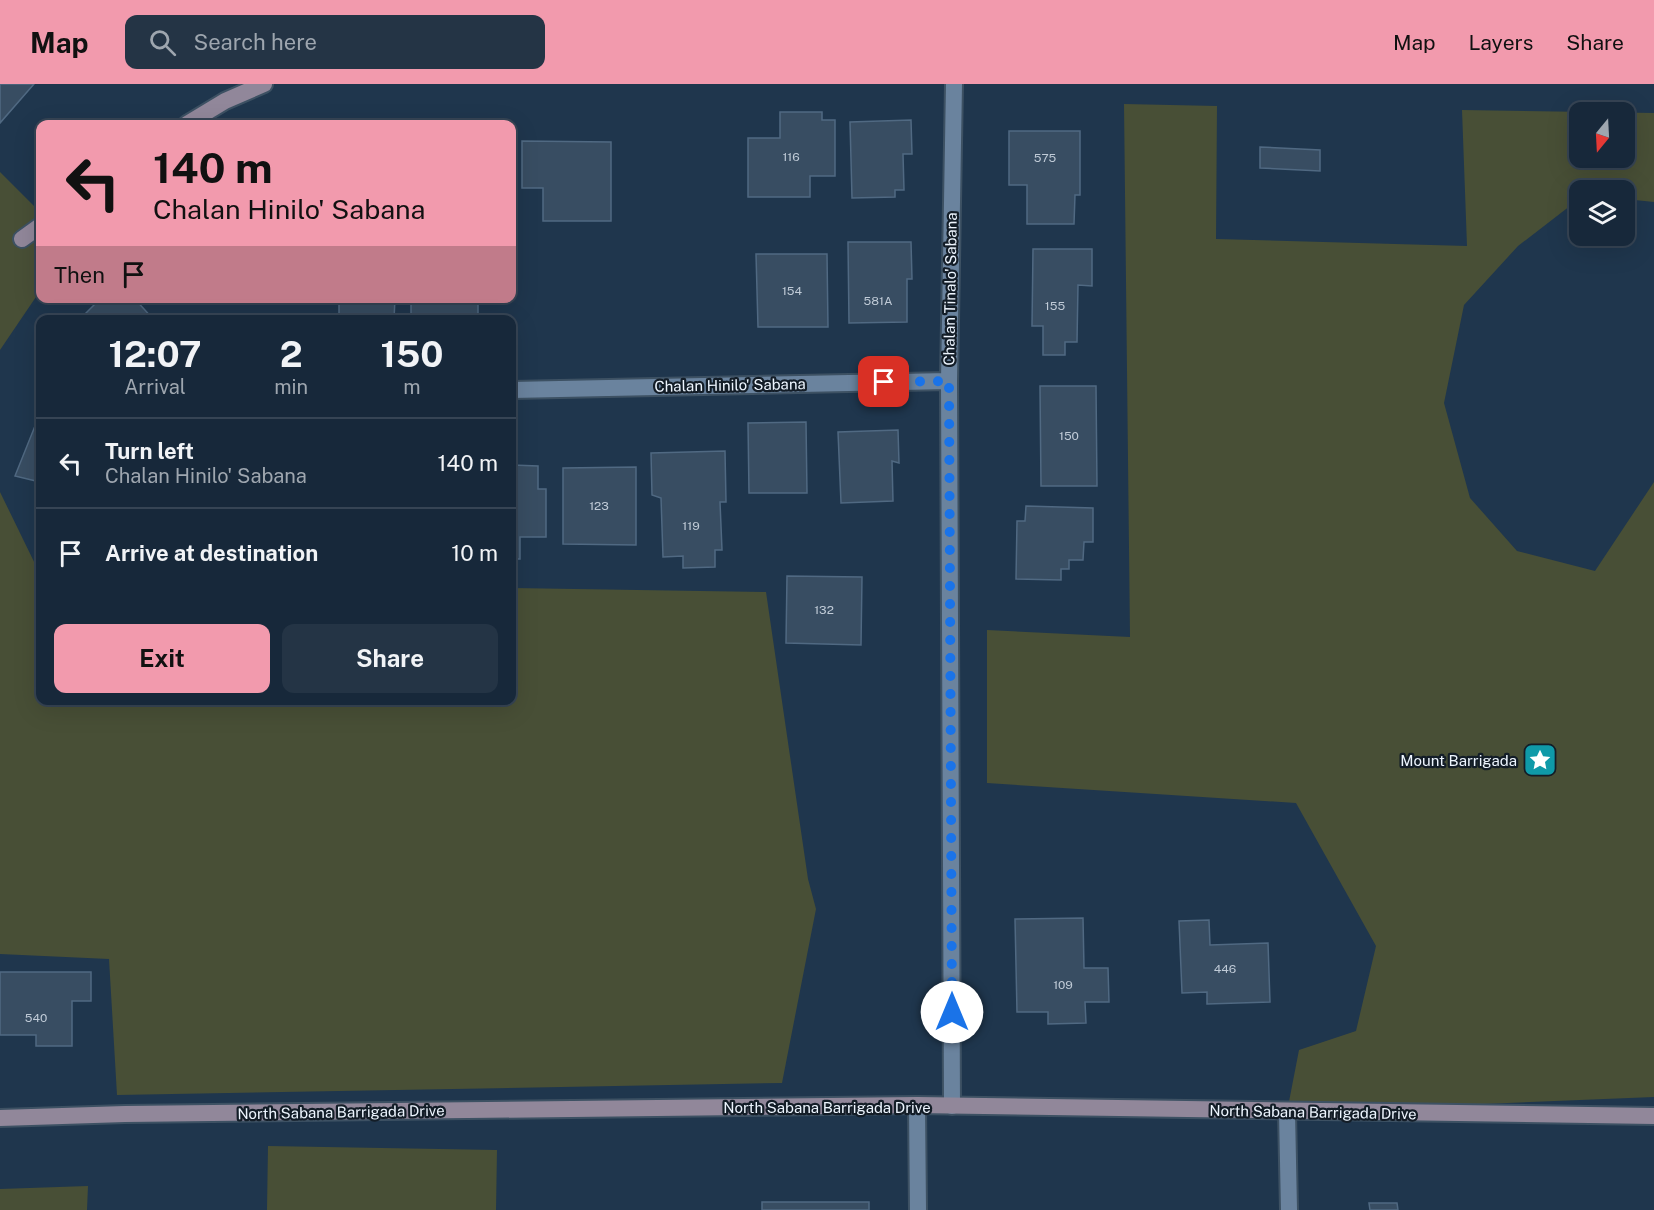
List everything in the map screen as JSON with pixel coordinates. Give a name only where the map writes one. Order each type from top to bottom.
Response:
[{"type":"main road","points":[[194,120],[225,101],[264,84]]},
{"type":"main road","points":[[22,239],[36,229]]},
{"type":"main road","name":"North Sabana Barrigada Drive","points":[[0,1118],[124,1114],[917,1105],[1654,1116]]},
{"type":"street","name":"Chalan Tinalo' Sabana","points":[[952,1106],[949,381],[954,84]]},
{"type":"street","name":"Chalan Hinilo' Sabana","points":[[516,390],[949,381]]},
{"type":"street","points":[[917,1105],[918,1210]]},
{"type":"street","points":[[1287,1112],[1289,1210]]},
{"type":"green space","points":[[1124,104],[1217,106],[1216,239],[1467,246],[1462,110],[1569,112],[1569,168],[1635,168],[1635,113],[1654,113],[1654,202],[1635,200],[1635,180],[1569,180],[1569,207],[1518,246],[1464,305],[1444,403],[1470,498],[1517,551],[1595,571],[1654,482],[1654,1097],[1287,1112],[1299,1050],[1356,1031],[1376,946],[1296,803],[987,783],[987,630],[1130,637]]},
{"type":"green space","points":[[0,172],[36,208],[36,297],[0,350]]},
{"type":"green space","points":[[0,492],[36,566],[36,705],[516,705],[516,588],[766,592],[808,879],[816,909],[782,1083],[117,1095],[109,959],[0,954]]},
{"type":"green space","points":[[268,1146],[497,1150],[496,1210],[267,1210]]},
{"type":"green space","points":[[88,1186],[87,1210],[0,1210],[0,1189]]},
{"type":"building","points":[[0,84],[34,84],[0,123]]},
{"type":"building","points":[[780,112],[822,112],[822,120],[835,120],[835,176],[810,176],[810,197],[748,197],[748,138],[780,138]]},
{"type":"building","points":[[911,120],[912,154],[903,154],[904,190],[895,190],[895,197],[852,198],[850,122]]},
{"type":"building","points":[[1009,131],[1080,131],[1080,195],[1075,195],[1074,224],[1027,224],[1027,185],[1009,185]]},
{"type":"building","points":[[522,141],[611,142],[611,221],[543,221],[543,188],[522,188]]},
{"type":"building","points":[[1260,147],[1320,150],[1320,171],[1260,168]]},
{"type":"building","points":[[848,242],[911,242],[912,279],[907,279],[907,322],[849,323]]},
{"type":"building","points":[[1033,249],[1092,249],[1092,286],[1078,285],[1077,342],[1065,342],[1065,355],[1043,355],[1043,326],[1032,326]]},
{"type":"building","points":[[756,254],[827,254],[828,327],[758,327]]},
{"type":"building","points":[[96,303],[139,303],[149,315],[84,315]]},
{"type":"building","points":[[339,303],[395,303],[394,315],[339,315]]},
{"type":"building","points":[[411,303],[478,303],[478,315],[411,315]]},
{"type":"building","points":[[1040,386],[1096,386],[1097,486],[1041,486]]},
{"type":"building","points":[[806,422],[807,493],[749,493],[748,423]]},
{"type":"building","points":[[36,424],[36,481],[15,476]]},
{"type":"building","points":[[898,430],[899,463],[892,461],[893,501],[841,503],[838,432]]},
{"type":"building","points":[[725,451],[726,502],[720,502],[722,550],[715,550],[715,567],[683,568],[683,556],[663,557],[661,498],[652,495],[651,453]]},
{"type":"building","points":[[516,465],[538,466],[538,489],[546,489],[546,537],[520,537],[520,559],[516,559]]},
{"type":"building","points":[[636,467],[636,545],[563,544],[563,468]]},
{"type":"building","points":[[1026,506],[1093,508],[1093,542],[1084,542],[1083,560],[1069,560],[1069,569],[1061,569],[1061,580],[1016,579],[1017,521],[1025,521]]},
{"type":"building","points":[[787,576],[862,577],[861,645],[786,643]]},
{"type":"building","points":[[1083,918],[1084,968],[1108,968],[1109,1002],[1085,1002],[1086,1023],[1048,1024],[1048,1012],[1017,1012],[1015,919]]},
{"type":"building","points":[[1209,920],[1210,945],[1268,943],[1270,1002],[1207,1004],[1207,992],[1182,993],[1179,921]]},
{"type":"building","points":[[0,972],[91,972],[91,1001],[72,1001],[72,1046],[36,1046],[36,1035],[0,1035]]},
{"type":"building","points":[[762,1202],[869,1202],[869,1210],[762,1210]]},
{"type":"building","points":[[1369,1203],[1397,1203],[1398,1210],[1370,1210]]},
{"type":"place","name":"Mount Barrigada","points":[[1540,760]]},
{"type":"route","points":[[884,382],[949,381],[952,1012]]}]
